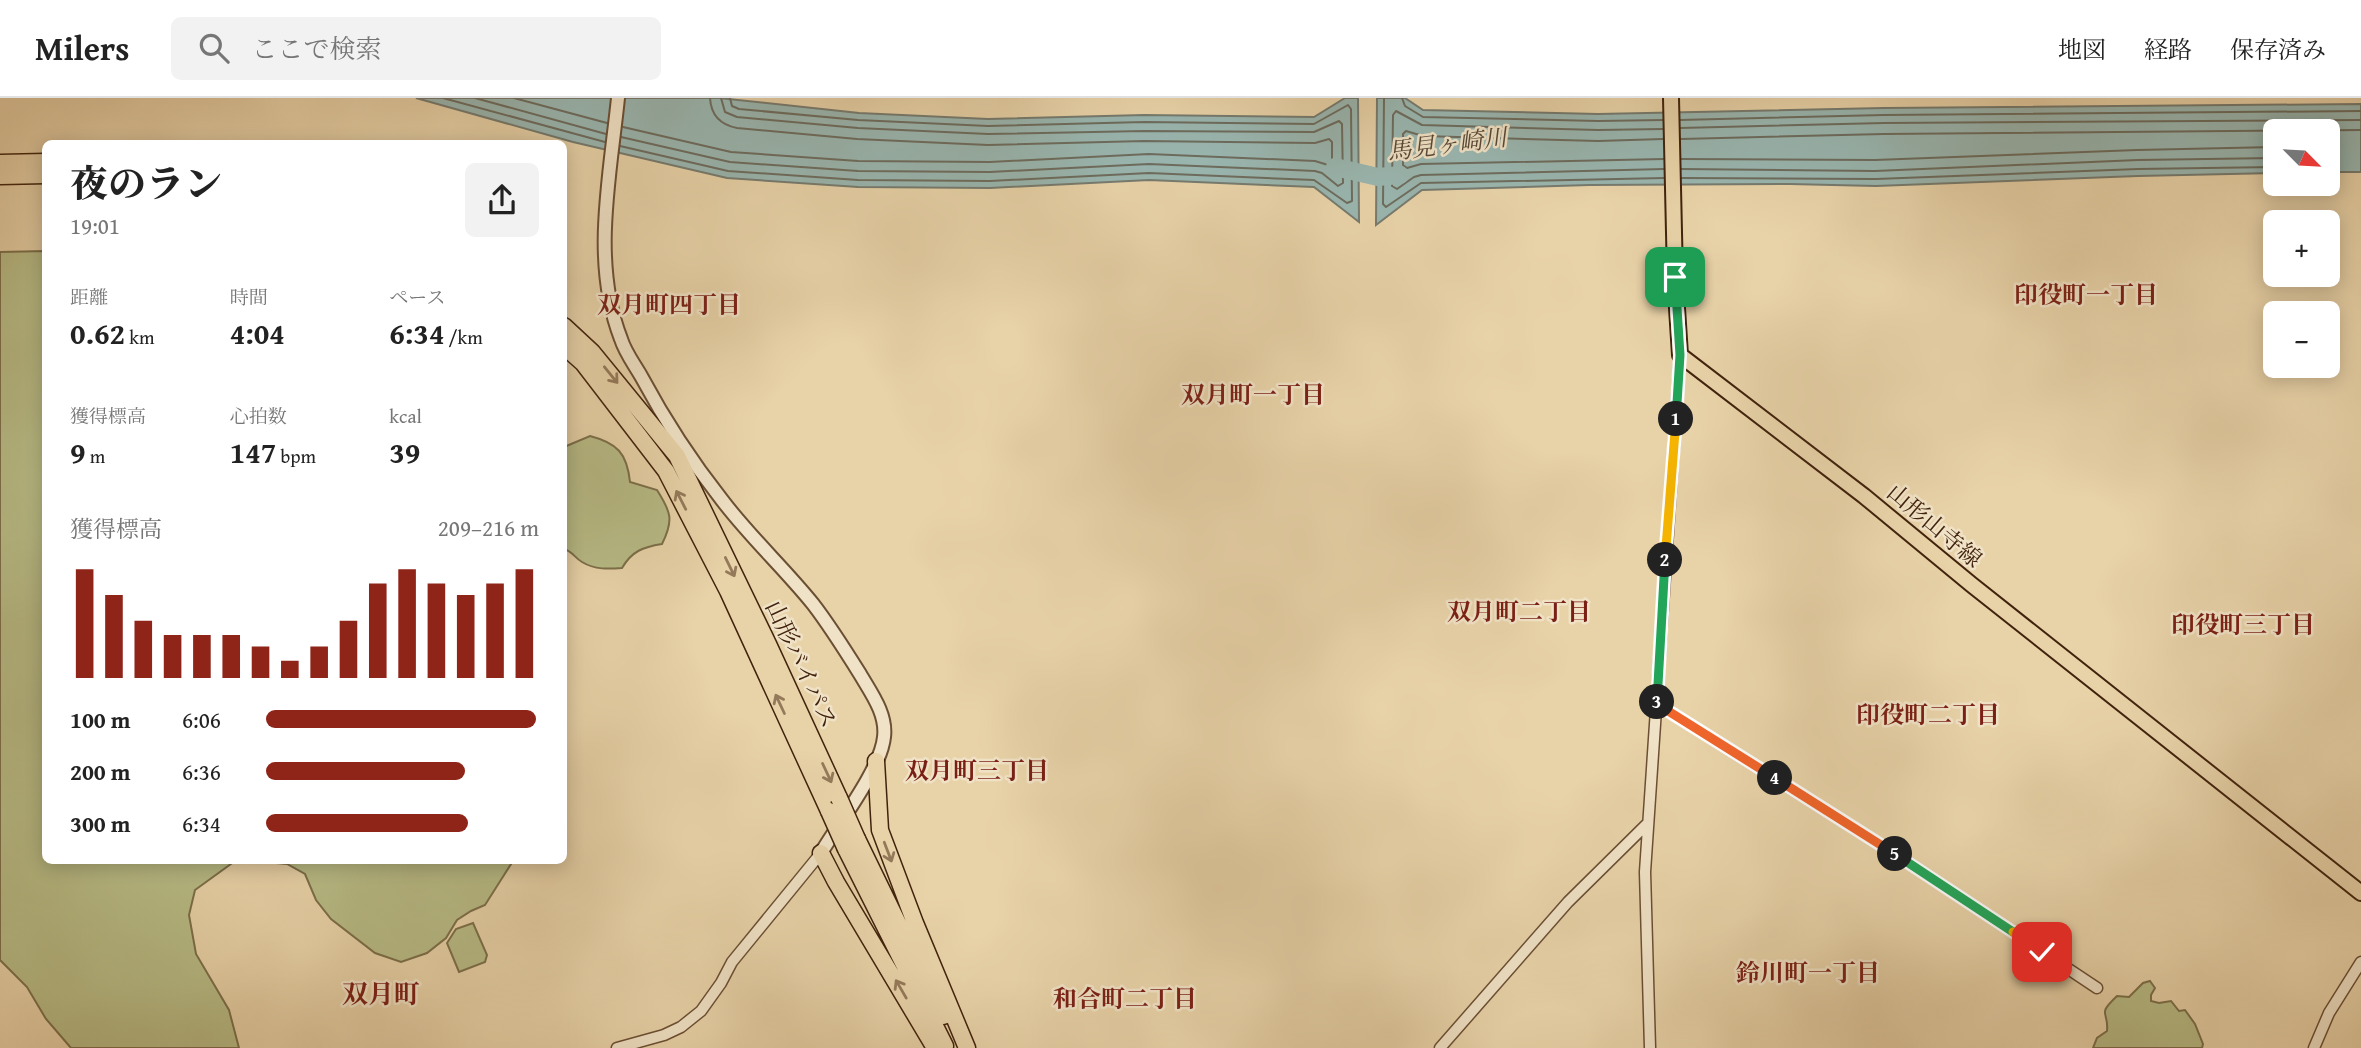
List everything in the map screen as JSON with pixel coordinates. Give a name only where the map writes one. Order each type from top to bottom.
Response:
[{"type":"highway","points":[[0,163],[42,162]]},
{"type":"highway","points":[[0,176],[42,175]]},
{"type":"highway","name":"山形バイパス","points":[[567,329],[592,352],[677,456],[767,642],[834,804],[946,1048]]},
{"type":"highway","name":"山形バイパス","points":[[567,349],[583,363],[666,471],[834,804]]},
{"type":"highway","points":[[876,761],[880,830],[967,1048]]},
{"type":"highway","name":"山形バイパス","points":[[852,844],[959,1048]]},
{"type":"highway","points":[[821,853],[935,1048]]},
{"type":"main road","points":[[1671,98],[1675,277],[1680,355]]},
{"type":"main road","name":"山形山寺線","points":[[1680,355],[1864,496],[1972,585],[2361,893]]},
{"type":"street","points":[[617,1048],[664,1035],[681,1027],[701,1011],[732,962],[821,853],[866,783],[884,738],[883,716],[863,679],[813,604],[722,501],[651,395],[621,341],[607,295],[604,252],[618,98]]},
{"type":"street","points":[[1650,1048],[1645,872],[1647,824],[1680,355]]},
{"type":"street","points":[[1657,704],[1909,863],[2097,988]]},
{"type":"street","points":[[1440,1048],[1568,902],[1647,824]]},
{"type":"street","points":[[2314,1048],[2329,1013],[2361,962]]},
{"type":"green space","points":[[42,251],[42,864],[231,864],[195,890],[189,915],[196,954],[229,1010],[239,1048],[71,1048],[46,1019],[27,987],[0,960],[0,252]]},
{"type":"green space","points":[[590,436],[607,442],[623,457],[630,482],[657,490],[669,516],[668,529],[662,544],[639,551],[622,568],[607,569],[582,562],[567,550],[567,446]]},
{"type":"green space","points":[[287,864],[511,864],[485,905],[457,920],[446,938],[427,953],[401,962],[375,953],[331,919],[316,900],[305,874]]},
{"type":"green space","points":[[473,923],[487,955],[485,962],[459,972],[447,943],[456,929]]},
{"type":"green space","points":[[2150,981],[2155,988],[2151,1001],[2171,1001],[2179,1011],[2185,1010],[2195,1024],[2202,1048],[2093,1048],[2097,1038],[2107,1031],[2105,1010],[2111,1002],[2117,996],[2129,997],[2143,983]]},
{"type":"water","points":[[416,98],[719,98],[859,113],[988,119],[1144,115],[1314,117],[1345,98],[1358,98],[1359,222],[1314,187],[1149,180],[990,188],[858,187],[727,178],[566,140]]},
{"type":"water","points":[[1377,98],[1405,98],[1423,110],[1598,114],[1884,108],[2361,104],[2361,172],[2340,172],[2340,119],[2263,119],[2263,173],[1876,186],[1589,185],[1422,190],[1376,225]]},
{"type":"waterway","name":"馬見ヶ崎川","points":[[1335,167],[1378,177],[1400,175]]},
{"type":"district","name":"印役町一丁目","points":[[2086,294]]},
{"type":"district","name":"双月町四丁目","points":[[669,304]]},
{"type":"district","name":"双月町一丁目","points":[[1253,394]]},
{"type":"district","name":"双月町二丁目","points":[[1519,611]]},
{"type":"district","name":"印役町三丁目","points":[[2243,624]]},
{"type":"district","name":"印役町二丁目","points":[[1928,714]]},
{"type":"district","name":"双月町三丁目","points":[[977,770]]},
{"type":"district","name":"鈴川町一丁目","points":[[1808,972]]},
{"type":"district","name":"双月町","points":[[381,993]]},
{"type":"district","name":"和合町二丁目","points":[[1125,998]]},
{"type":"route","points":[[1675,277],[1680,355],[1657,704],[1909,863],[2042,952]]}]
